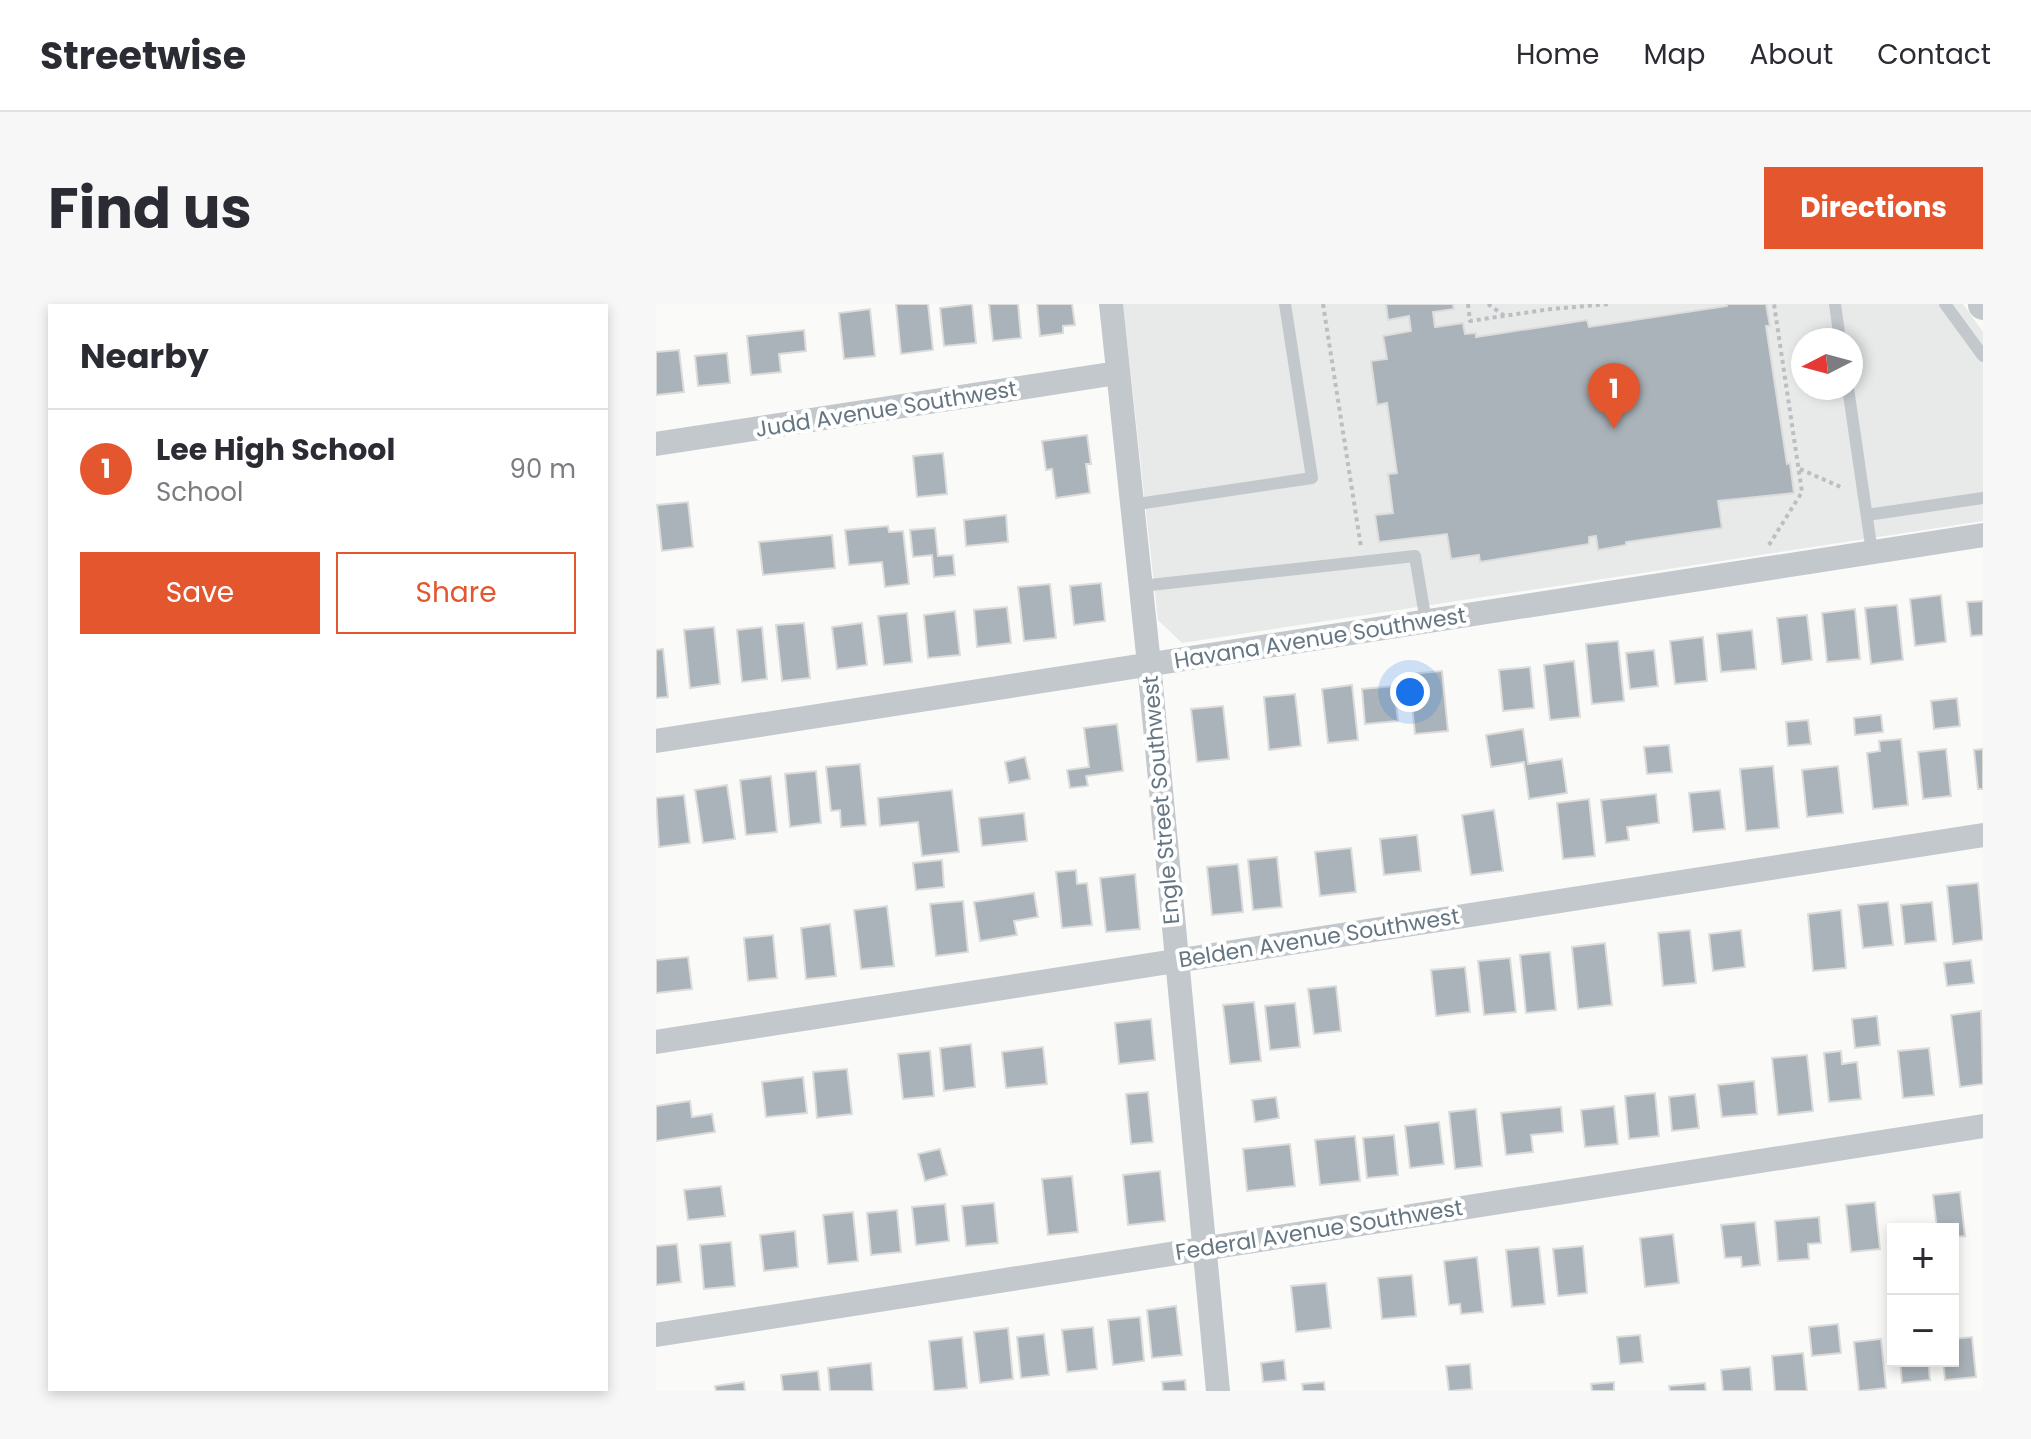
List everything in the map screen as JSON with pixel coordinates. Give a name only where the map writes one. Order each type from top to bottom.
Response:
[{"type":"street","name":"Engle Street Southwest","points":[[1111,304],[1149,664],[1218,1391]]},
{"type":"street","name":"Judd Avenue Southwest","points":[[656,444],[1117,373]]},
{"type":"street","name":"Havana Avenue Southwest","points":[[656,741],[1983,535]]},
{"type":"street","name":"Belden Avenue Southwest","points":[[656,1042],[1983,835]]},
{"type":"street","name":"Federal Avenue Southwest","points":[[656,1335],[1983,1126]]},
{"type":"lane","points":[[1131,505],[1312,478],[1285,304]]},
{"type":"lane","points":[[1835,304],[1838,328]]},
{"type":"lane","points":[[1945,304],[1983,356]]},
{"type":"lane","points":[[1850,400],[1872,552]]},
{"type":"lane","points":[[1866,508],[1983,498]]},
{"type":"lane","points":[[1141,586],[1415,556],[1426,622]]},
{"type":"path","points":[[1323,304],[1357,521]]},
{"type":"path","points":[[1468,304],[1470,321],[1610,304]]},
{"type":"path","points":[[1488,304],[1506,317]]},
{"type":"path","points":[[1768,547],[1802,492],[1774,304]]},
{"type":"path","points":[[1800,468],[1845,489],[1866,508]]},
{"type":"shaded area","points":[[1123,304],[1963,304],[1983,332],[1983,521],[1182,643],[1158,620]]},
{"type":"building","points":[[896,304],[928,304],[933,350],[901,354]]},
{"type":"building","points":[[972,304],[976,343],[944,346],[940,308]]},
{"type":"building","points":[[989,304],[1018,304],[1021,338],[993,341]]},
{"type":"building","points":[[1037,304],[1072,304],[1075,325],[1063,326],[1063,333],[1040,336]]},
{"type":"building","points":[[1386,304],[1453,304],[1454,309],[1433,312],[1435,327],[1463,323],[1465,334],[1476,333],[1476,337],[1587,320],[1589,327],[1727,304],[1766,304],[1770,326],[1766,326],[1794,493],[1718,501],[1722,528],[1626,542],[1626,545],[1598,550],[1596,536],[1589,537],[1589,544],[1480,562],[1479,555],[1451,559],[1447,534],[1379,542],[1375,515],[1393,513],[1388,474],[1397,473],[1387,403],[1377,405],[1371,361],[1387,359],[1383,336],[1411,331],[1409,316],[1388,320]]},
{"type":"building","points":[[870,309],[875,356],[844,359],[839,313]]},
{"type":"building","points":[[804,330],[806,351],[779,354],[781,372],[751,375],[747,336]]},
{"type":"building","points":[[679,350],[684,392],[656,395],[656,352]]},
{"type":"building","points":[[727,353],[730,383],[698,386],[695,356]]},
{"type":"building","points":[[1087,435],[1091,464],[1086,464],[1090,493],[1056,498],[1052,469],[1046,470],[1042,441]]},
{"type":"building","points":[[943,453],[947,494],[917,497],[913,456]]},
{"type":"building","points":[[688,502],[693,547],[662,551],[657,505]]},
{"type":"building","points":[[1006,515],[1008,542],[966,546],[964,520]]},
{"type":"building","points":[[888,526],[889,532],[903,531],[909,584],[885,587],[882,562],[849,565],[845,530]]},
{"type":"building","points":[[935,528],[938,556],[953,555],[955,575],[934,577],[932,555],[913,557],[910,530]]},
{"type":"building","points":[[832,535],[835,568],[763,575],[759,542]]},
{"type":"building","points":[[1101,583],[1105,621],[1074,625],[1070,586]]},
{"type":"building","points":[[1050,584],[1056,638],[1024,641],[1018,587]]},
{"type":"building","points":[[1941,595],[1946,642],[1915,646],[1910,599]]},
{"type":"building","points":[[1983,601],[1983,635],[1971,636],[1967,602]]},
{"type":"building","points":[[1897,605],[1903,660],[1871,664],[1865,608]]},
{"type":"building","points":[[1007,607],[1011,643],[977,647],[974,610]]},
{"type":"building","points":[[1855,609],[1860,659],[1827,662],[1822,613]]},
{"type":"building","points":[[955,611],[960,655],[928,658],[924,615]]},
{"type":"building","points":[[907,613],[912,662],[884,665],[878,616]]},
{"type":"building","points":[[1807,615],[1812,660],[1782,664],[1777,618]]},
{"type":"building","points":[[804,623],[810,678],[782,681],[776,625]]},
{"type":"building","points":[[862,623],[867,665],[837,669],[832,627]]},
{"type":"building","points":[[714,627],[720,684],[690,688],[684,630]]},
{"type":"building","points":[[762,627],[767,679],[742,682],[737,630]]},
{"type":"building","points":[[1752,630],[1756,669],[1721,672],[1717,634]]},
{"type":"building","points":[[1703,637],[1707,681],[1675,684],[1670,641]]},
{"type":"building","points":[[1618,641],[1624,701],[1592,704],[1586,644]]},
{"type":"building","points":[[663,649],[668,697],[656,698],[656,650]]},
{"type":"building","points":[[1654,650],[1658,686],[1630,689],[1626,653]]},
{"type":"building","points":[[1574,661],[1580,717],[1550,720],[1544,665]]},
{"type":"building","points":[[1530,667],[1534,708],[1503,711],[1499,670]]},
{"type":"building","points":[[1442,671],[1448,731],[1415,734],[1409,674]]},
{"type":"building","points":[[1352,685],[1358,740],[1328,743],[1322,689]]},
{"type":"building","points":[[1394,686],[1398,721],[1365,724],[1362,689]]},
{"type":"building","points":[[1295,694],[1301,746],[1269,750],[1264,697]]},
{"type":"building","points":[[1957,698],[1960,726],[1934,729],[1931,701]]},
{"type":"building","points":[[1223,706],[1229,759],[1197,762],[1191,709]]},
{"type":"building","points":[[1881,715],[1883,732],[1855,735],[1854,718]]},
{"type":"building","points":[[1808,720],[1811,744],[1788,746],[1786,722]]},
{"type":"building","points":[[1117,724],[1123,771],[1086,776],[1088,786],[1070,788],[1067,770],[1089,767],[1084,728]]},
{"type":"building","points":[[1523,729],[1528,764],[1562,759],[1567,793],[1529,799],[1524,762],[1491,767],[1486,735]]},
{"type":"building","points":[[1901,739],[1908,805],[1873,809],[1867,753],[1880,751],[1879,741]]},
{"type":"building","points":[[1669,745],[1672,772],[1647,774],[1644,747]]},
{"type":"building","points":[[1946,749],[1951,796],[1923,799],[1918,752]]},
{"type":"building","points":[[1983,749],[1983,789],[1978,789],[1974,750]]},
{"type":"building","points":[[1025,757],[1030,779],[1009,783],[1005,762]]},
{"type":"building","points":[[860,764],[866,825],[841,827],[840,810],[831,811],[826,767]]},
{"type":"building","points":[[1773,766],[1779,828],[1746,831],[1740,769]]},
{"type":"building","points":[[1838,766],[1843,813],[1807,817],[1802,770]]},
{"type":"building","points":[[816,771],[821,823],[790,827],[785,774]]},
{"type":"building","points":[[771,776],[777,832],[746,835],[740,780]]},
{"type":"building","points":[[727,785],[735,839],[703,843],[695,790]]},
{"type":"building","points":[[952,790],[959,852],[922,856],[918,822],[880,826],[878,798]]},
{"type":"building","points":[[1720,790],[1725,829],[1693,832],[1689,793]]},
{"type":"building","points":[[1656,794],[1659,823],[1627,827],[1629,840],[1606,843],[1601,800]]},
{"type":"building","points":[[684,795],[690,843],[659,847],[656,798]]},
{"type":"building","points":[[1589,799],[1595,856],[1563,859],[1557,803]]},
{"type":"building","points":[[1494,810],[1503,871],[1471,875],[1462,815]]},
{"type":"building","points":[[1024,813],[1027,841],[982,846],[979,818]]},
{"type":"building","points":[[1417,835],[1421,871],[1384,875],[1380,839]]},
{"type":"building","points":[[1351,848],[1356,892],[1320,896],[1315,852]]},
{"type":"building","points":[[1277,857],[1282,907],[1253,910],[1248,860]]},
{"type":"building","points":[[942,860],[944,887],[916,890],[913,863]]},
{"type":"building","points":[[1238,864],[1243,912],[1212,915],[1207,867]]},
{"type":"building","points":[[1076,870],[1077,884],[1087,883],[1092,925],[1062,928],[1056,872]]},
{"type":"building","points":[[1135,874],[1140,929],[1106,932],[1100,878]]},
{"type":"building","points":[[1978,883],[1983,940],[1953,944],[1947,886]]},
{"type":"building","points":[[1034,893],[1038,917],[1014,921],[1017,935],[980,941],[974,902]]},
{"type":"building","points":[[963,901],[968,952],[936,956],[930,904]]},
{"type":"building","points":[[1888,902],[1893,945],[1863,948],[1858,905]]},
{"type":"building","points":[[1932,902],[1936,941],[1905,944],[1901,905]]},
{"type":"building","points":[[887,906],[894,966],[861,969],[854,910]]},
{"type":"building","points":[[1841,910],[1846,968],[1813,971],[1808,914]]},
{"type":"building","points":[[830,924],[836,976],[806,979],[801,928]]},
{"type":"building","points":[[1690,930],[1696,983],[1663,986],[1658,933]]},
{"type":"building","points":[[1741,930],[1745,967],[1713,971],[1709,934]]},
{"type":"building","points":[[773,935],[777,978],[748,981],[744,938]]},
{"type":"building","points":[[1605,943],[1612,1005],[1578,1009],[1572,947]]},
{"type":"building","points":[[1550,952],[1556,1010],[1526,1013],[1520,955]]},
{"type":"building","points":[[688,957],[692,989],[656,993],[656,960]]},
{"type":"building","points":[[1510,958],[1516,1012],[1484,1015],[1478,961]]},
{"type":"building","points":[[1971,960],[1974,983],[1947,986],[1944,963]]},
{"type":"building","points":[[1465,967],[1470,1012],[1436,1016],[1431,970]]},
{"type":"building","points":[[1336,986],[1341,1031],[1314,1034],[1308,989]]},
{"type":"building","points":[[1254,1002],[1261,1061],[1230,1064],[1223,1005]]},
{"type":"building","points":[[1295,1003],[1300,1047],[1270,1050],[1265,1006]]},
{"type":"building","points":[[1981,1011],[1983,1084],[1960,1087],[1951,1015]]},
{"type":"building","points":[[1877,1016],[1880,1045],[1855,1048],[1852,1019]]},
{"type":"building","points":[[1151,1019],[1155,1060],[1119,1064],[1115,1023]]},
{"type":"building","points":[[971,1044],[975,1087],[944,1091],[940,1048]]},
{"type":"building","points":[[1043,1047],[1047,1084],[1006,1088],[1002,1052]]},
{"type":"building","points":[[1929,1048],[1934,1095],[1903,1098],[1898,1051]]},
{"type":"building","points":[[930,1051],[934,1096],[903,1099],[898,1054]]},
{"type":"building","points":[[1841,1051],[1842,1064],[1857,1062],[1861,1099],[1829,1102],[1824,1053]]},
{"type":"building","points":[[1807,1055],[1813,1111],[1778,1115],[1772,1058]]},
{"type":"building","points":[[847,1069],[852,1114],[817,1118],[813,1072]]},
{"type":"building","points":[[803,1077],[807,1113],[766,1117],[762,1082]]},
{"type":"building","points":[[1754,1081],[1757,1114],[1722,1117],[1718,1085]]},
{"type":"building","points":[[1148,1092],[1153,1142],[1131,1144],[1126,1094]]},
{"type":"building","points":[[1655,1093],[1659,1136],[1629,1139],[1625,1096]]},
{"type":"building","points":[[1695,1094],[1699,1128],[1672,1131],[1669,1097]]},
{"type":"building","points":[[1276,1097],[1279,1118],[1255,1122],[1252,1100]]},
{"type":"building","points":[[690,1101],[692,1117],[712,1114],[715,1132],[656,1141],[656,1106]]},
{"type":"building","points":[[1614,1106],[1618,1144],[1585,1147],[1581,1110]]},
{"type":"building","points":[[1561,1107],[1563,1132],[1531,1135],[1533,1152],[1506,1155],[1501,1113]]},
{"type":"building","points":[[1476,1109],[1482,1166],[1455,1169],[1449,1112]]},
{"type":"building","points":[[1439,1122],[1444,1164],[1410,1168],[1405,1126]]},
{"type":"building","points":[[1394,1135],[1398,1175],[1367,1178],[1363,1138]]},
{"type":"building","points":[[1355,1136],[1360,1181],[1320,1185],[1315,1140]]},
{"type":"building","points":[[1290,1144],[1295,1186],[1247,1191],[1243,1149]]},
{"type":"building","points":[[940,1149],[947,1175],[925,1181],[918,1154]]},
{"type":"building","points":[[1160,1171],[1165,1221],[1128,1225],[1123,1175]]},
{"type":"building","points":[[1072,1176],[1078,1232],[1048,1235],[1042,1179]]},
{"type":"building","points":[[721,1186],[725,1216],[688,1220],[684,1190]]},
{"type":"building","points":[[1960,1192],[1965,1236],[1959,1236],[1959,1223],[1936,1223],[1933,1195]]},
{"type":"building","points":[[1875,1202],[1880,1249],[1851,1252],[1846,1205]]},
{"type":"building","points":[[994,1203],[998,1243],[966,1246],[962,1206]]},
{"type":"building","points":[[945,1204],[949,1241],[916,1245],[912,1207]]},
{"type":"building","points":[[897,1210],[901,1252],[871,1255],[867,1213]]},
{"type":"building","points":[[853,1212],[858,1261],[828,1264],[823,1215]]},
{"type":"building","points":[[1819,1217],[1821,1243],[1808,1244],[1809,1259],[1778,1261],[1775,1221]]},
{"type":"building","points":[[1755,1222],[1760,1265],[1742,1267],[1741,1257],[1725,1258],[1721,1225]]},
{"type":"building","points":[[795,1231],[798,1267],[764,1271],[760,1235]]},
{"type":"building","points":[[1673,1234],[1679,1283],[1645,1287],[1640,1238]]},
{"type":"building","points":[[731,1242],[735,1286],[704,1289],[700,1245]]},
{"type":"building","points":[[677,1244],[681,1282],[656,1285],[656,1246]]},
{"type":"building","points":[[1583,1246],[1587,1293],[1558,1296],[1553,1249]]},
{"type":"building","points":[[1539,1247],[1545,1304],[1512,1307],[1506,1250]]},
{"type":"building","points":[[1477,1257],[1483,1312],[1461,1314],[1460,1304],[1449,1305],[1444,1261]]},
{"type":"building","points":[[1412,1275],[1416,1316],[1382,1319],[1378,1278]]},
{"type":"building","points":[[1326,1283],[1331,1328],[1296,1332],[1291,1286]]},
{"type":"building","points":[[1176,1306],[1182,1355],[1152,1358],[1147,1310]]},
{"type":"building","points":[[1140,1317],[1144,1361],[1113,1365],[1108,1320]]},
{"type":"building","points":[[1838,1324],[1841,1353],[1812,1356],[1809,1327]]},
{"type":"building","points":[[1093,1327],[1097,1369],[1067,1372],[1062,1330]]},
{"type":"building","points":[[1008,1328],[1013,1379],[980,1383],[974,1332]]},
{"type":"building","points":[[1044,1334],[1049,1375],[1021,1378],[1017,1337]]},
{"type":"building","points":[[1640,1335],[1643,1362],[1620,1364],[1617,1337]]},
{"type":"building","points":[[962,1337],[967,1388],[934,1391],[929,1341]]},
{"type":"building","points":[[1972,1337],[1976,1377],[1945,1380],[1944,1367],[1959,1367],[1959,1338]]},
{"type":"building","points":[[1881,1339],[1886,1388],[1859,1391],[1854,1342]]},
{"type":"building","points":[[1803,1353],[1807,1391],[1775,1391],[1772,1356]]},
{"type":"building","points":[[1284,1360],[1286,1380],[1263,1382],[1261,1363]]},
{"type":"building","points":[[871,1363],[873,1391],[830,1391],[828,1368]]},
{"type":"building","points":[[1470,1364],[1472,1389],[1449,1391],[1446,1366]]},
{"type":"building","points":[[1750,1367],[1752,1391],[1723,1391],[1721,1370]]},
{"type":"building","points":[[1901,1367],[1929,1367],[1930,1380],[1902,1383]]},
{"type":"building","points":[[818,1371],[820,1391],[783,1391],[781,1375]]},
{"type":"building","points":[[1185,1380],[1186,1391],[1163,1391],[1162,1382]]},
{"type":"building","points":[[744,1382],[745,1391],[716,1391],[715,1386]]},
{"type":"building","points":[[1324,1382],[1325,1391],[1303,1391],[1302,1384]]},
{"type":"building","points":[[1614,1382],[1614,1391],[1592,1391],[1591,1384]]},
{"type":"building","points":[[1705,1383],[1706,1391],[1670,1391],[1669,1386]]},
{"type":"place","name":"Lee High School","points":[[1614,429]]}]
